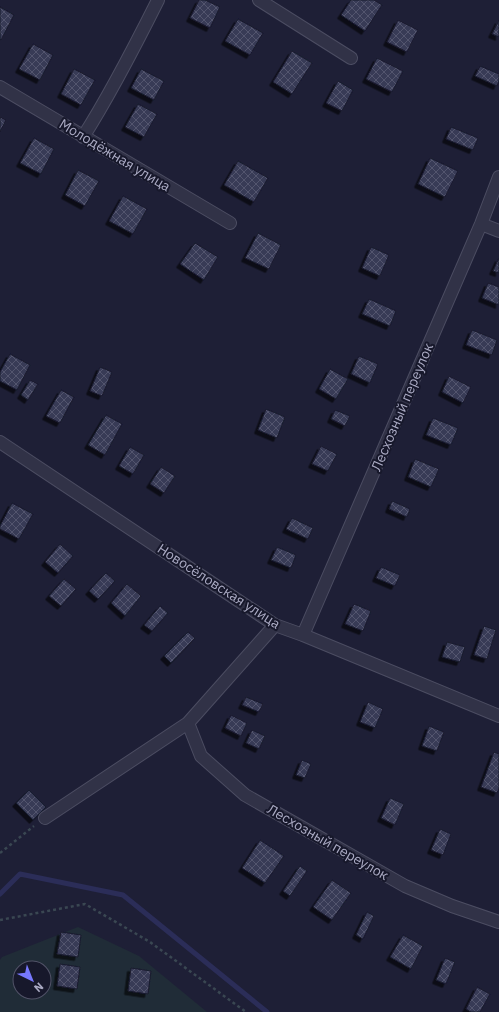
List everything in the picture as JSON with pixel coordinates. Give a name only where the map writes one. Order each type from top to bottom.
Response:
[{"type":"street","points":[[83,137],[105,100],[158,0]]},
{"type":"street","points":[[259,0],[351,58]]},
{"type":"street","name":"Молодёжная улица","points":[[0,87],[230,224]]},
{"type":"street","name":"Лесхозный переулок","points":[[303,635],[481,224],[499,178]]},
{"type":"street","points":[[481,224],[499,231]]},
{"type":"street","name":"Новосёловская улица","points":[[0,442],[275,625],[303,635],[499,716]]},
{"type":"street","points":[[45,818],[188,723],[275,625]]},
{"type":"street","name":"Лесхозный переулок","points":[[188,723],[201,756],[246,795],[405,886],[452,906],[499,922]]},
{"type":"path","points":[[0,853],[45,818]]},
{"type":"path","points":[[0,920],[85,904],[150,942],[246,1012]]},
{"type":"shaded area","points":[[78,927],[139,956],[207,1012],[0,1012],[0,960],[2,957]]},
{"type":"building","points":[[199,0],[205,0],[220,7],[210,28],[190,18]]},
{"type":"building","points":[[351,0],[374,0],[382,5],[365,31],[341,15]]},
{"type":"building","points":[[0,7],[14,15],[1,40],[0,39]]},
{"type":"building","points":[[238,19],[263,33],[250,55],[225,41]]},
{"type":"building","points":[[398,20],[418,30],[407,52],[387,42]]},
{"type":"building","points":[[499,20],[499,37],[492,34]]},
{"type":"building","points":[[33,44],[53,55],[40,80],[19,69]]},
{"type":"building","points":[[292,51],[312,63],[292,94],[273,82]]},
{"type":"building","points":[[377,58],[403,71],[392,92],[366,79]]},
{"type":"building","points":[[480,66],[499,74],[497,86],[475,76]]},
{"type":"building","points":[[74,69],[95,80],[81,105],[61,94]]},
{"type":"building","points":[[141,69],[164,81],[154,100],[131,88]]},
{"type":"building","points":[[338,81],[353,90],[342,111],[326,103]]},
{"type":"building","points":[[138,104],[157,114],[144,137],[125,127]]},
{"type":"building","points":[[0,117],[6,120],[0,132]]},
{"type":"building","points":[[451,127],[478,138],[473,150],[446,139]]},
{"type":"building","points":[[34,138],[54,149],[41,174],[20,163]]},
{"type":"building","points":[[430,158],[458,171],[445,197],[418,184]]},
{"type":"building","points":[[238,161],[268,178],[254,202],[224,185]]},
{"type":"building","points":[[78,170],[99,181],[85,206],[65,195]]},
{"type":"building","points":[[123,196],[147,209],[133,234],[109,221]]},
{"type":"building","points":[[258,233],[281,245],[269,269],[245,258]]},
{"type":"building","points":[[195,243],[218,257],[204,280],[180,264]]},
{"type":"building","points":[[371,247],[389,255],[380,276],[362,268]]},
{"type":"building","points":[[499,258],[499,273],[493,271]]},
{"type":"building","points":[[488,283],[499,287],[499,305],[482,298]]},
{"type":"building","points":[[369,299],[396,311],[390,326],[362,314]]},
{"type":"building","points":[[472,330],[497,340],[492,355],[466,345]]},
{"type":"building","points":[[10,354],[30,365],[17,390],[0,381],[0,372]]},
{"type":"building","points":[[359,356],[378,364],[370,383],[351,374]]},
{"type":"building","points":[[100,367],[112,372],[102,396],[90,391]]},
{"type":"building","points":[[330,369],[348,379],[336,399],[319,389]]},
{"type":"building","points":[[449,376],[471,387],[463,403],[442,392]]},
{"type":"building","points":[[30,380],[38,384],[28,400],[21,395]]},
{"type":"building","points":[[61,390],[74,397],[60,423],[46,416]]},
{"type":"building","points":[[266,409],[285,417],[277,438],[258,430]]},
{"type":"building","points":[[335,410],[350,416],[345,426],[331,419]]},
{"type":"building","points":[[106,415],[122,424],[105,455],[88,445]]},
{"type":"building","points":[[433,418],[458,428],[451,445],[426,435]]},
{"type":"building","points":[[321,446],[337,454],[328,471],[312,464]]},
{"type":"building","points":[[130,447],[144,455],[133,474],[119,466]]},
{"type":"building","points":[[415,459],[439,469],[431,487],[408,477]]},
{"type":"building","points":[[161,467],[175,476],[164,493],[150,484]]},
{"type":"building","points":[[392,501],[410,509],[407,517],[389,509]]},
{"type":"building","points":[[12,503],[33,514],[19,539],[0,529],[0,526]]},
{"type":"building","points":[[292,518],[313,528],[308,539],[286,529]]},
{"type":"building","points":[[60,544],[73,556],[58,573],[45,562]]},
{"type":"building","points":[[277,547],[296,555],[291,568],[271,560]]},
{"type":"building","points":[[381,567],[400,575],[395,586],[376,578]]},
{"type":"building","points":[[106,573],[115,581],[98,599],[89,591]]},
{"type":"building","points":[[64,579],[76,589],[61,606],[49,596]]},
{"type":"building","points":[[127,584],[141,596],[125,616],[111,603]]},
{"type":"building","points":[[354,604],[371,611],[363,631],[345,624]]},
{"type":"building","points":[[160,606],[168,613],[152,631],[144,625]]},
{"type":"building","points":[[484,626],[496,630],[487,659],[474,655]]},
{"type":"building","points":[[188,632],[195,638],[171,663],[164,656]]},
{"type":"building","points":[[447,642],[465,647],[460,662],[442,657]]},
{"type":"building","points":[[246,697],[263,704],[259,712],[242,705]]},
{"type":"building","points":[[368,702],[383,709],[375,728],[360,722]]},
{"type":"building","points":[[231,715],[247,723],[241,736],[225,728]]},
{"type":"building","points":[[429,726],[444,732],[437,751],[422,746]]},
{"type":"building","points":[[252,730],[265,736],[259,749],[246,743]]},
{"type":"building","points":[[494,752],[499,754],[499,788],[497,793],[481,787]]},
{"type":"building","points":[[302,760],[311,764],[305,778],[296,775]]},
{"type":"building","points":[[29,790],[46,807],[33,820],[16,803]]},
{"type":"building","points":[[390,798],[404,804],[395,825],[381,818]]},
{"type":"building","points":[[440,829],[451,834],[443,855],[431,850]]},
{"type":"building","points":[[260,840],[284,856],[265,883],[242,868]]},
{"type":"building","points":[[300,866],[307,871],[290,896],[283,891]]},
{"type":"building","points":[[332,880],[351,893],[332,920],[313,907]]},
{"type":"building","points":[[367,912],[374,916],[363,939],[356,935]]},
{"type":"building","points":[[61,932],[81,935],[78,957],[57,954]]},
{"type":"building","points":[[403,935],[423,946],[411,969],[390,957]]},
{"type":"building","points":[[445,958],[455,962],[446,984],[436,980]]},
{"type":"building","points":[[60,964],[80,967],[77,989],[57,986]]},
{"type":"building","points":[[131,968],[151,971],[148,994],[128,991]]},
{"type":"building","points":[[477,987],[490,994],[480,1012],[471,1012],[466,1009]]},
{"type":"waterway","points":[[0,894],[20,874],[123,895],[267,1012]]}]
